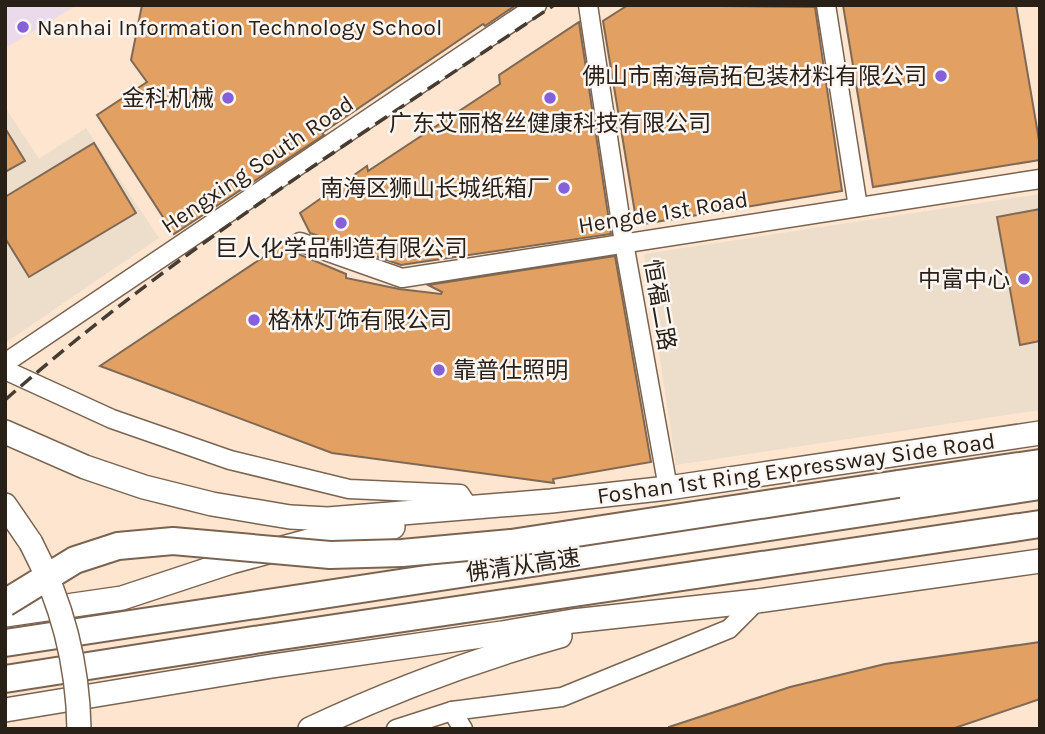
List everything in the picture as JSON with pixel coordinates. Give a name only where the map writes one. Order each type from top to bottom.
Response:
[{"type":"highway","points":[[5,603],[75,560],[118,546],[173,541],[330,555],[402,554],[512,543],[1040,463]]},
{"type":"highway","name":"佛清从高速","points":[[5,643],[1040,486]]},
{"type":"highway","name":"佛清从高速","points":[[5,680],[261,639],[1040,524]]},
{"type":"main road","points":[[5,432],[85,467],[144,487],[212,504],[290,517],[328,519],[551,501]]},
{"type":"main road","name":"Foshan 1st Ring Expressway Side Road","points":[[551,501],[667,488],[1040,433]]},
{"type":"main road","points":[[5,615],[122,598],[231,562],[323,537],[551,501]]},
{"type":"main road","points":[[5,505],[45,569],[63,617],[76,680],[79,729]]},
{"type":"main road","points":[[5,710],[271,666],[573,621],[757,601],[1040,561]]},
{"type":"main road","points":[[310,729],[377,698],[500,654],[563,635],[673,610]]},
{"type":"main road","points":[[322,729],[351,710]]},
{"type":"street","name":"Hengxing South Road","points":[[5,363],[537,5]]},
{"type":"street","name":"恒福二路","points":[[587,5],[624,243],[667,488]]},
{"type":"street","points":[[826,5],[858,207]]},
{"type":"street","name":"Hengde 1st Road","points":[[300,242],[402,278],[1040,179]]},
{"type":"street","points":[[5,370],[112,419],[230,460],[349,489],[460,494],[468,506]]},
{"type":"street","points":[[396,729],[452,711],[562,697],[729,629],[757,601]]},
{"type":"street","points":[[452,711],[463,729]]},
{"type":"shaded area","name":"Nanhai Information Technology School","points":[[5,5],[77,5],[5,48]]},
{"type":"shaded area","points":[[5,107],[39,159],[86,128],[159,238],[5,343]]},
{"type":"shaded area","points":[[1040,194],[1040,410],[676,465],[644,254]]},
{"type":"building","points":[[142,5],[516,5],[485,26],[483,24],[322,133],[324,135],[174,234],[97,115],[147,82],[131,60]]},
{"type":"building","points":[[628,5],[815,7],[842,191],[637,225],[603,21]]},
{"type":"building","name":"佛山市南海高拓包装材料有限公司","points":[[843,5],[1016,5],[1040,146],[1040,160],[873,187]]},
{"type":"building","points":[[579,22],[611,234],[401,265],[310,233],[300,213],[367,166],[368,171],[500,84],[499,75]]},
{"type":"building","points":[[5,128],[25,161],[5,172]]},
{"type":"building","points":[[94,143],[136,213],[29,277],[5,238],[5,197]]},
{"type":"building","name":"中富中心","points":[[1040,209],[1040,341],[1020,345],[997,217]]},
{"type":"building","points":[[283,244],[296,253],[346,274],[346,278],[441,294],[442,292],[428,285],[615,256],[651,462],[553,479],[554,483],[332,453],[100,366]]},
{"type":"building","points":[[1040,642],[1040,699],[952,729],[669,729],[790,687],[885,664]]},
{"type":"railway","points":[[5,400],[136,293],[204,243],[554,5]]},
{"type":"place","name":"Nanhai Information Technology School","points":[[23,27]]},
{"type":"place","name":"佛山市南海高拓包装材料有限公司","points":[[941,76]]},
{"type":"place","name":"金科机械","points":[[228,98]]},
{"type":"place","name":"广东艾丽格丝健康科技有限公司","points":[[550,98]]},
{"type":"place","name":"南海区狮山长城纸箱厂","points":[[564,188]]},
{"type":"place","name":"巨人化学品制造有限公司","points":[[341,223]]},
{"type":"place","name":"中富中心","points":[[1024,279]]},
{"type":"place","name":"格林灯饰有限公司","points":[[254,320]]},
{"type":"place","name":"靠普仕照明","points":[[439,370]]}]
